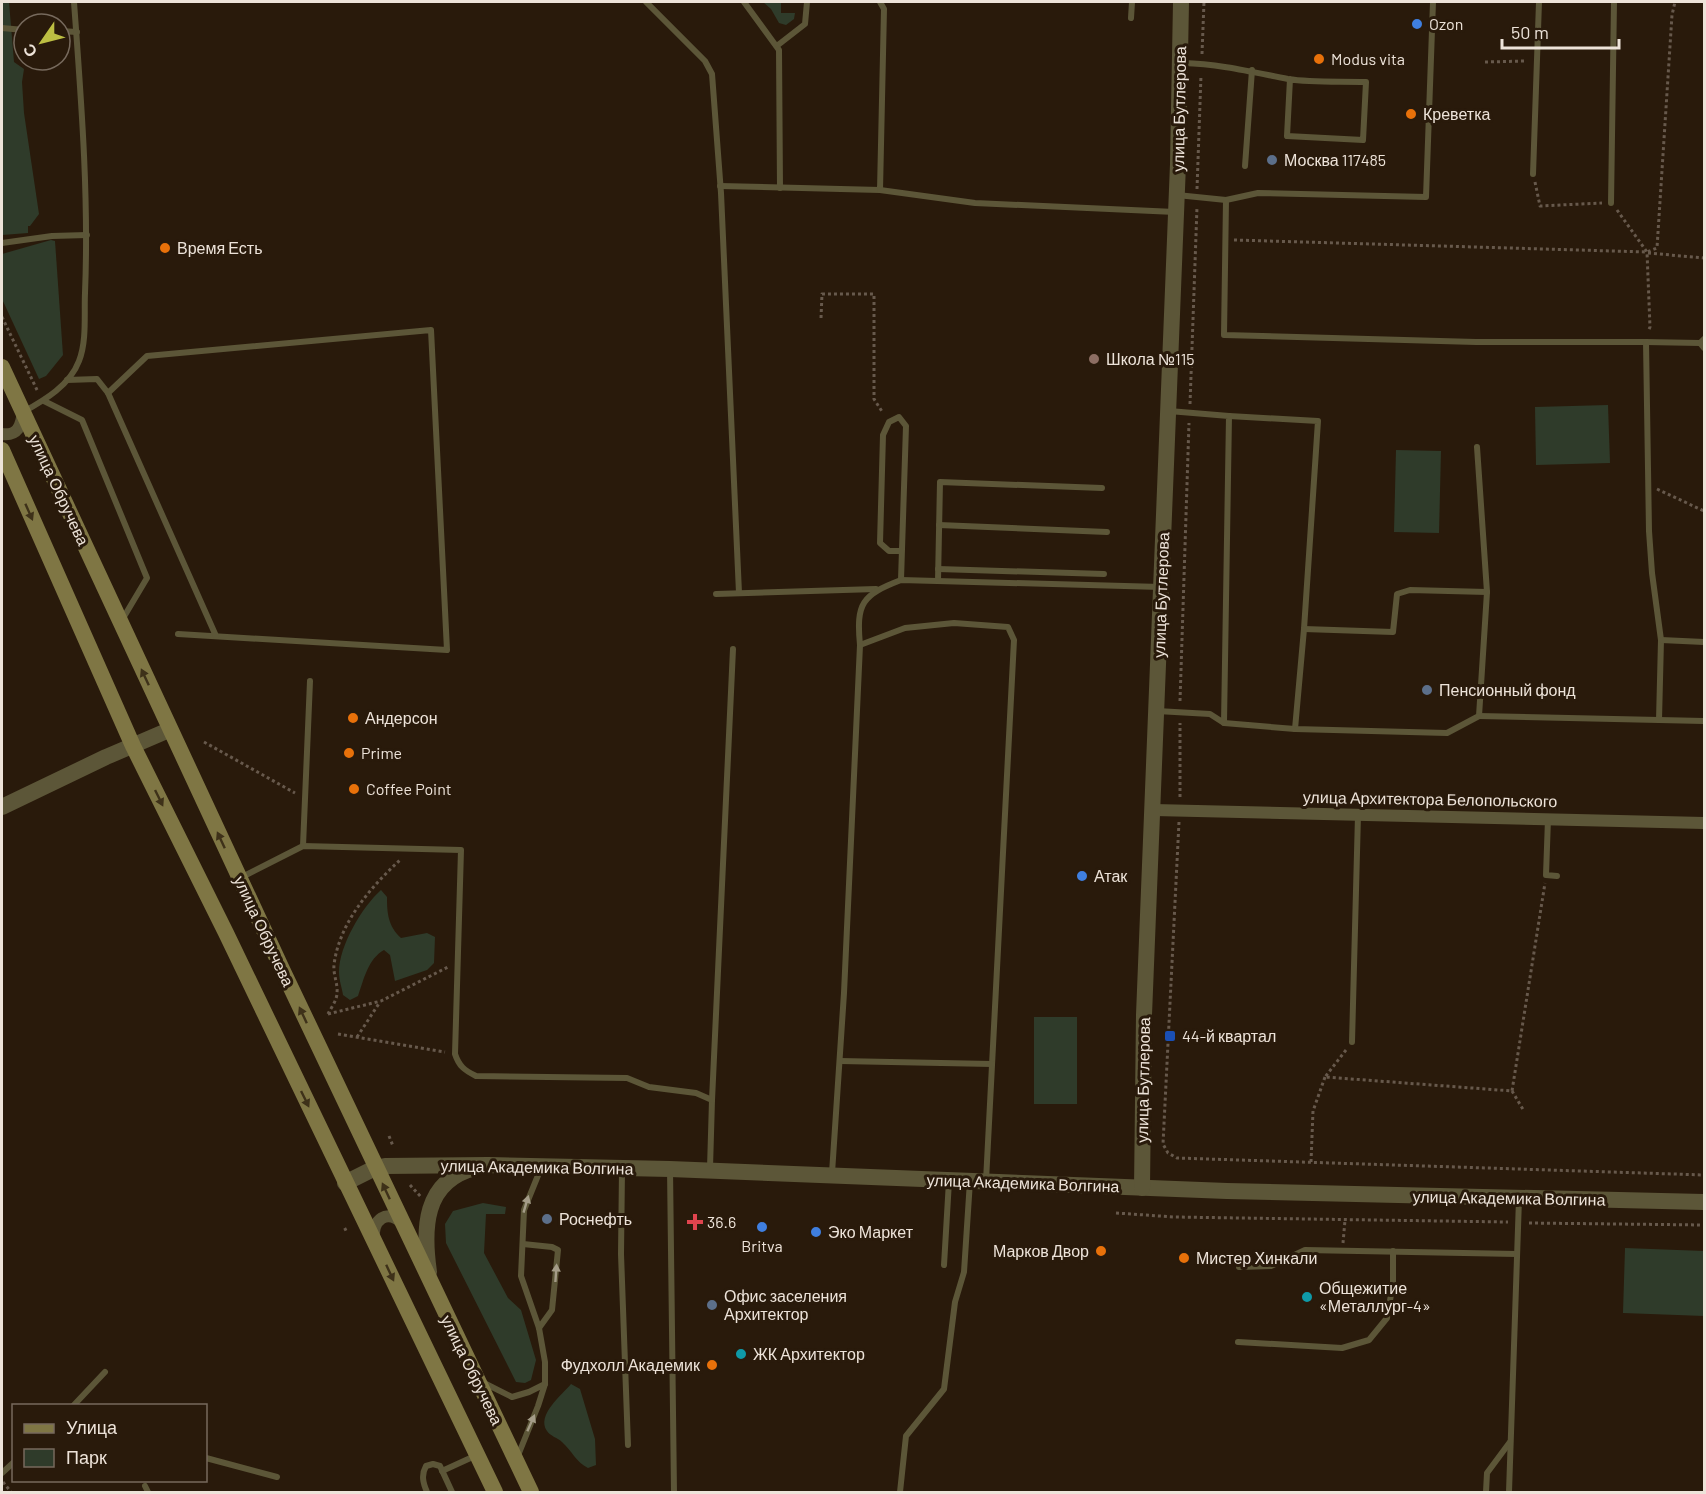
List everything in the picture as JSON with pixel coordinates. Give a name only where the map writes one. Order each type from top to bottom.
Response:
[{"type":"main road","name":"улица Обручева","points":[[2,367],[169,730],[375,1168],[531,1492]]},
{"type":"main road","name":"улица Обручева","points":[[3,455],[133,746],[226,933],[495,1492]]},
{"type":"street","name":"улица Бутлерова","points":[[1143,1188],[1144,1015],[1154,810],[1176,213],[1181,2]]},
{"type":"street","points":[[2,434],[9,435],[17,431],[22,412]]},
{"type":"street","points":[[2,807],[169,730]]},
{"type":"street","name":"улица Архитектора Белопольского","points":[[1154,810],[1704,823]]},
{"type":"street","name":"улица Академика Волгина","points":[[345,1183],[375,1168],[401,1164],[488,1165],[670,1169],[1143,1188],[1704,1202]]},
{"type":"street","points":[[430,1282],[425,1231],[427,1215],[432,1202],[457,1176],[488,1165]]},
{"type":"street","points":[[374,1239],[374,1227],[380,1219],[390,1216],[402,1223]]},
{"type":"lane","points":[[22,412],[44,401],[73,374],[80,359],[83,341],[87,235],[74,2]]},
{"type":"lane","points":[[646,2],[705,61],[711,70],[720,186],[739,593]]},
{"type":"lane","points":[[744,2],[778,45],[780,54],[780,188]]},
{"type":"lane","points":[[778,45],[805,24],[807,2]]},
{"type":"lane","points":[[880,2],[884,9],[880,190]]},
{"type":"lane","points":[[1131,18],[1132,2]]},
{"type":"lane","points":[[1176,195],[1226,200],[1258,193],[1426,197],[1433,2]]},
{"type":"lane","points":[[1533,174],[1539,2]]},
{"type":"lane","points":[[1611,202],[1614,2]]},
{"type":"lane","points":[[72,32],[77,32]]},
{"type":"lane","points":[[1179,63],[1201,63],[1252,70],[1290,79],[1366,82],[1364,140],[1287,136],[1290,79]]},
{"type":"lane","points":[[1245,166],[1252,70]]},
{"type":"lane","points":[[720,186],[880,190],[975,203],[1176,213]]},
{"type":"lane","points":[[1226,200],[1224,335],[1476,342],[1703,343]]},
{"type":"lane","points":[[2,243],[52,236],[87,235]]},
{"type":"lane","points":[[108,393],[147,356],[431,330],[447,650],[178,634]]},
{"type":"lane","points":[[1646,342],[1652,573],[1661,640],[1659,720]]},
{"type":"lane","points":[[67,380],[97,379],[108,393],[216,636]]},
{"type":"lane","points":[[44,401],[82,420],[147,578],[120,623]]},
{"type":"lane","points":[[1168,411],[1318,421],[1295,729]]},
{"type":"lane","points":[[1224,723],[1229,416]]},
{"type":"lane","points":[[901,580],[902,551],[906,426],[899,417],[889,422],[883,435],[880,543],[889,551],[902,551]]},
{"type":"lane","points":[[1478,447],[1487,592],[1479,716]]},
{"type":"lane","points":[[938,581],[940,482],[1102,488]]},
{"type":"lane","points":[[939,525],[1107,532]]},
{"type":"lane","points":[[938,569],[1104,574]]},
{"type":"lane","points":[[716,594],[877,589],[901,580],[1162,587]]},
{"type":"lane","points":[[832,1175],[840,1061],[860,645],[858,628],[861,604],[877,589]]},
{"type":"lane","points":[[1304,629],[1392,632],[1397,594],[1410,590],[1487,592]]},
{"type":"lane","points":[[860,645],[905,628],[954,623],[1008,627],[1014,640],[992,1064],[978,1181],[964,1272],[955,1302],[944,1389],[906,1436],[900,1492]]},
{"type":"lane","points":[[1661,640],[1704,642]]},
{"type":"lane","points":[[710,1171],[733,649]]},
{"type":"lane","points":[[303,846],[310,681]]},
{"type":"lane","points":[[1157,711],[1210,714],[1224,723],[1295,729],[1447,733],[1479,716],[1704,721]]},
{"type":"lane","points":[[1352,1042],[1358,814]]},
{"type":"lane","points":[[1548,819],[1546,875],[1557,876]]},
{"type":"lane","points":[[239,878],[303,846],[461,850],[455,1054],[458,1064],[476,1076],[627,1078],[649,1087],[696,1093],[712,1101]]},
{"type":"lane","points":[[840,1061],[992,1064]]},
{"type":"lane","points":[[516,1461],[545,1384],[546,1362],[539,1328],[521,1276],[526,1201],[542,1166]]},
{"type":"lane","points":[[622,1168],[621,1254],[628,1445]]},
{"type":"lane","points":[[670,1169],[674,1492]]},
{"type":"lane","points":[[944,1265],[950,1180]]},
{"type":"lane","points":[[1509,1492],[1519,1198]]},
{"type":"lane","points":[[523,1244],[552,1247],[558,1250],[552,1310],[539,1328]]},
{"type":"lane","points":[[1239,1267],[1271,1266],[1305,1250],[1517,1254]]},
{"type":"lane","points":[[1238,1342],[1342,1347],[1370,1340],[1388,1318],[1394,1283],[1393,1251]]},
{"type":"lane","points":[[75,1404],[105,1372]]},
{"type":"lane","points":[[477,1380],[512,1397],[545,1384]]},
{"type":"lane","points":[[1486,1492],[1487,1473],[1511,1441]]},
{"type":"lane","points":[[442,1471],[477,1455]]},
{"type":"lane","points":[[207,1458],[277,1477]]},
{"type":"lane","points":[[427,1492],[423,1483],[423,1471],[426,1466],[433,1464],[440,1466],[452,1492]]},
{"type":"path","points":[[1204,2],[1180,713],[1180,810],[1163,1144],[1168,1154],[1177,1158],[1704,1175]]},
{"type":"path","points":[[1647,252],[1657,248],[1672,15],[1675,2]]},
{"type":"path","points":[[1485,62],[1537,61]]},
{"type":"path","points":[[1533,174],[1540,206],[1611,202],[1647,252],[1650,327],[1646,342]]},
{"type":"path","points":[[1226,239],[1647,252],[1704,258]]},
{"type":"path","points":[[821,318],[822,294],[874,294],[874,399],[889,422]]},
{"type":"path","points":[[2,317],[32,383],[44,401]]},
{"type":"path","points":[[1648,485],[1704,511]]},
{"type":"path","points":[[204,741],[304,798]]},
{"type":"path","points":[[411,849],[380,879],[346,926],[337,948],[333,968],[338,995],[328,1014],[381,1001],[457,962]]},
{"type":"path","points":[[1524,1111],[1512,1091],[1546,875]]},
{"type":"path","points":[[357,1037],[381,1001]]},
{"type":"path","points":[[338,1034],[455,1054]]},
{"type":"path","points":[[1311,1162],[1313,1111],[1325,1077],[1352,1042]]},
{"type":"path","points":[[1325,1077],[1512,1091]]},
{"type":"path","points":[[389,1136],[393,1146]]},
{"type":"path","points":[[410,1185],[417,1195],[426,1199]]},
{"type":"path","points":[[412,1198],[417,1195]]},
{"type":"path","points":[[1116,1213],[1173,1217],[1704,1225]]},
{"type":"path","points":[[1343,1250],[1345,1220]]},
{"type":"path","points":[[2,1481],[11,1492]]},
{"type":"green space","points":[[2,2],[9,2],[12,72],[24,72],[24,113],[39,214],[28,226],[28,233],[2,235]]},
{"type":"green space","points":[[763,2],[781,2],[781,13],[795,13],[794,19],[786,25],[779,23],[771,9]]},
{"type":"green space","points":[[51,240],[55,241],[63,355],[46,376],[39,379],[2,299],[2,254]]},
{"type":"green space","points":[[1608,405],[1610,463],[1536,465],[1535,407]]},
{"type":"green space","points":[[1396,450],[1441,451],[1439,533],[1394,532]]},
{"type":"green space","points":[[381,890],[387,897],[391,924],[401,938],[427,933],[435,937],[434,963],[427,970],[395,981],[390,955],[384,950],[370,964],[358,996],[350,1000],[343,995],[339,978],[343,951],[359,917]]},
{"type":"green space","points":[[1034,1017],[1077,1017],[1077,1104],[1034,1104]]},
{"type":"green space","points":[[483,1203],[506,1207],[505,1214],[486,1214],[484,1253],[508,1298],[521,1310],[536,1360],[531,1380],[525,1383],[516,1382],[446,1243],[445,1224],[453,1211]]},
{"type":"green space","points":[[1625,1248],[1704,1251],[1704,1316],[1623,1313]]},
{"type":"green space","points":[[571,1384],[580,1389],[595,1439],[596,1465],[588,1468],[580,1463],[562,1442],[548,1433],[545,1425],[547,1412]]},
{"type":"place","name":"Ozon","points":[[1417,24]]},
{"type":"place","name":"Modus vita","points":[[1319,59]]},
{"type":"place","name":"Креветка","points":[[1411,114]]},
{"type":"place","name":"Москва 117485","points":[[1272,160]]},
{"type":"place","name":"Время Есть","points":[[165,248]]},
{"type":"place","name":"Школа №115","points":[[1094,359]]},
{"type":"place","name":"Пенсионный фонд","points":[[1427,690]]},
{"type":"place","name":"Андерсон","points":[[353,718]]},
{"type":"place","name":"Prime","points":[[349,753]]},
{"type":"place","name":"Coffee Point","points":[[354,789]]},
{"type":"place","name":"Атак","points":[[1082,876]]},
{"type":"place","name":"44-й квартал","points":[[1170,1036]]},
{"type":"place","name":"Роснефть","points":[[547,1219]]},
{"type":"place","name":"36.6","points":[[695,1222]]},
{"type":"place","name":"Britva","points":[[762,1227]]},
{"type":"place","name":"Эко Маркет","points":[[816,1232]]},
{"type":"place","name":"Марков Двор","points":[[1101,1251]]},
{"type":"place","name":"Мистер Хинкали","points":[[1184,1258]]},
{"type":"place","name":"Общежитие «Металлург-4»","points":[[1307,1297]]},
{"type":"place","name":"Офис заселения Архитектор","points":[[712,1305]]},
{"type":"place","name":"ЖК Архитектор","points":[[741,1354]]},
{"type":"place","name":"Фудхолл Академик","points":[[712,1365]]}]
